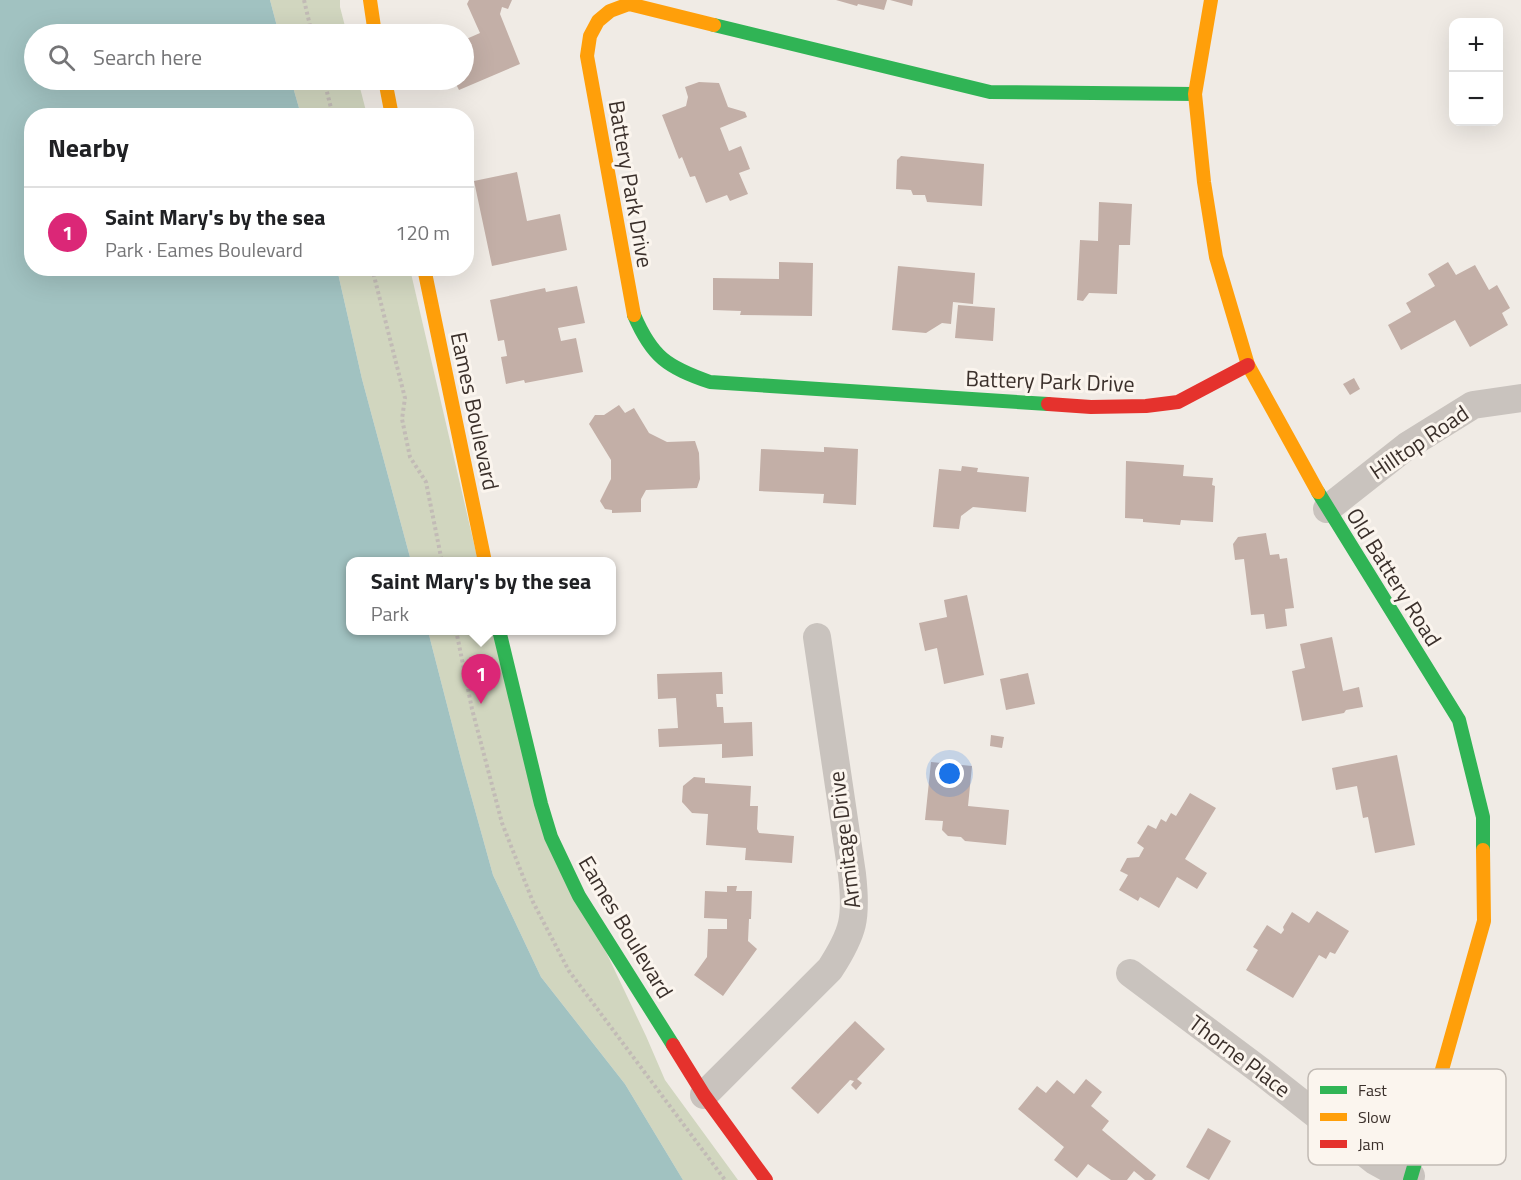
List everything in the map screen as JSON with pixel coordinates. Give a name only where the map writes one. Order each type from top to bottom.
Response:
[{"type":"street","points":[[370,0],[374,24]]},
{"type":"street","name":"Old Battery Road","points":[[1211,0],[1195,94],[1204,182],[1216,257],[1248,365],[1326,509],[1459,720],[1483,817],[1484,921],[1442,1069]]},
{"type":"street","name":"Battery Park Drive","points":[[1195,94],[990,92],[629,4],[611,9],[599,19],[589,37],[587,56],[632,311],[649,345],[668,364],[691,376],[710,382],[1091,406],[1146,406],[1178,402],[1248,365]]},
{"type":"street","points":[[386,90],[390,108]]},
{"type":"street","name":"Eames Boulevard","points":[[426,276],[484,557]]},
{"type":"street","name":"Hilltop Road","points":[[1326,509],[1407,446],[1473,405],[1521,398]]},
{"type":"street","name":"Eames Boulevard","points":[[500,635],[541,804],[551,837],[566,872],[704,1095],[766,1180]]},
{"type":"street","name":"Armitage Drive","points":[[704,1095],[830,969],[844,948],[852,928],[855,904],[852,874],[817,637]]},
{"type":"street","name":"Thorne Place","points":[[1130,973],[1308,1108]]},
{"type":"street","name":"Thorne Place","points":[[1382,1165],[1411,1178]]},
{"type":"path","points":[[304,0],[310,24]]},
{"type":"path","points":[[326,90],[331,108]]},
{"type":"path","points":[[374,276],[405,398],[402,419],[410,457],[426,482],[441,557]]},
{"type":"green space","points":[[270,0],[340,0],[344,24],[276,24]]},
{"type":"green space","points":[[294,90],[361,90],[365,108],[299,108]]},
{"type":"green space","points":[[339,276],[412,276],[477,557],[410,557],[362,379]]},
{"type":"green space","points":[[429,635],[495,635],[557,849],[665,1080],[738,1180],[683,1180],[625,1084],[541,977],[493,875]]},
{"type":"water","points":[[0,0],[270,0],[276,24],[24,24],[24,90],[294,90],[299,108],[24,108],[24,276],[339,276],[362,379],[410,557],[346,557],[346,635],[429,635],[493,875],[541,977],[625,1084],[683,1180],[0,1180]]},
{"type":"building","points":[[469,0],[512,0],[508,9],[502,7],[500,14],[520,64],[474,84],[474,36],[480,33],[467,4]]},
{"type":"building","points":[[836,0],[887,0],[884,10]]},
{"type":"building","points":[[890,0],[913,0],[912,6]]},
{"type":"building","points":[[699,82],[719,83],[728,107],[745,112],[747,117],[720,128],[729,151],[741,146],[750,169],[739,173],[748,194],[730,201],[727,195],[706,203],[695,176],[690,177],[682,157],[679,159],[662,115],[686,106],[688,97],[685,87]]},
{"type":"building","points":[[901,156],[984,164],[982,206],[927,202],[925,195],[913,195],[911,190],[896,189],[897,160]]},
{"type":"building","points":[[517,172],[527,221],[560,214],[567,250],[492,266],[474,181]]},
{"type":"building","points":[[1099,202],[1132,204],[1130,245],[1119,245],[1117,294],[1089,293],[1083,301],[1077,300],[1080,240],[1098,241]]},
{"type":"building","points":[[779,262],[813,263],[812,316],[740,315],[741,311],[713,310],[713,278],[779,279]]},
{"type":"building","points":[[1448,262],[1456,275],[1475,265],[1489,290],[1497,285],[1510,308],[1502,313],[1508,325],[1470,347],[1455,320],[1401,350],[1388,325],[1411,312],[1406,303],[1435,286],[1428,274]]},
{"type":"building","points":[[898,266],[975,273],[973,304],[953,302],[951,324],[942,323],[926,333],[892,330]]},
{"type":"building","points":[[577,286],[585,323],[558,328],[561,341],[576,338],[583,372],[525,383],[524,380],[506,384],[501,357],[507,356],[504,340],[498,341],[490,300],[545,288],[546,292]]},
{"type":"building","points":[[958,305],[995,308],[993,341],[955,338]]},
{"type":"building","points":[[1354,378],[1360,389],[1350,395],[1343,384]]},
{"type":"building","points":[[619,405],[625,413],[634,408],[649,433],[667,442],[695,441],[699,453],[700,479],[697,488],[646,490],[641,499],[641,512],[612,513],[612,510],[605,509],[600,501],[611,479],[611,460],[589,424],[595,415],[604,415]]},
{"type":"building","points":[[824,447],[858,449],[856,505],[823,503],[824,494],[759,491],[761,449],[824,452]]},
{"type":"building","points":[[1126,461],[1184,465],[1183,476],[1213,478],[1212,485],[1215,486],[1213,522],[1181,520],[1180,525],[1125,518]]},
{"type":"building","points":[[962,466],[978,468],[977,472],[1029,477],[1026,512],[973,507],[961,516],[959,529],[933,527],[939,469],[961,471]]},
{"type":"building","points":[[1266,533],[1270,555],[1279,554],[1280,559],[1287,558],[1294,608],[1285,609],[1287,626],[1266,629],[1264,614],[1251,615],[1244,559],[1235,560],[1233,544],[1238,537]]},
{"type":"building","points":[[967,595],[984,675],[944,684],[937,648],[925,651],[919,623],[947,617],[944,600]]},
{"type":"building","points":[[1332,637],[1343,691],[1359,687],[1363,707],[1302,721],[1292,671],[1305,668],[1300,644]]},
{"type":"building","points":[[722,672],[723,694],[716,694],[717,707],[723,707],[724,723],[752,722],[753,756],[722,758],[722,744],[659,747],[658,729],[678,728],[676,698],[658,699],[657,674]]},
{"type":"building","points":[[1028,673],[1035,704],[1006,710],[1000,679]]},
{"type":"building","points":[[991,735],[1004,737],[1002,748],[990,746]]},
{"type":"building","points":[[1397,755],[1415,845],[1375,853],[1368,817],[1363,818],[1357,786],[1336,790],[1332,768]]},
{"type":"building","points":[[931,762],[972,766],[968,806],[1009,810],[1006,845],[965,841],[961,837],[948,836],[942,830],[943,821],[925,820]]},
{"type":"building","points":[[694,777],[705,778],[705,783],[751,786],[750,806],[758,806],[757,829],[759,833],[794,836],[792,863],[745,860],[746,848],[706,845],[708,814],[692,813],[682,802],[683,786]]},
{"type":"building","points":[[1190,793],[1216,808],[1185,859],[1207,873],[1197,889],[1177,877],[1159,908],[1140,897],[1138,901],[1119,890],[1128,875],[1120,871],[1127,858],[1139,857],[1144,848],[1137,843],[1148,825],[1156,829],[1161,819],[1166,822],[1171,813],[1176,816]]},
{"type":"building","points":[[727,886],[737,886],[736,891],[752,891],[748,941],[757,949],[723,996],[694,975],[707,957],[708,929],[727,929],[727,919],[704,918],[705,891],[727,892]]},
{"type":"building","points":[[1317,911],[1349,931],[1335,954],[1330,952],[1326,959],[1319,955],[1293,998],[1246,970],[1258,950],[1253,947],[1267,925],[1281,934],[1292,912],[1309,923]]},
{"type":"building","points":[[855,1021],[885,1049],[857,1079],[862,1083],[856,1090],[851,1085],[854,1081],[850,1080],[818,1114],[791,1088]]},
{"type":"building","points":[[1086,1079],[1102,1092],[1091,1106],[1109,1121],[1102,1130],[1156,1175],[1152,1180],[1145,1180],[1134,1171],[1127,1180],[1111,1180],[1088,1164],[1077,1178],[1054,1160],[1064,1147],[1018,1109],[1037,1086],[1046,1093],[1057,1080],[1074,1094]]},
{"type":"building","points":[[1208,1128],[1231,1141],[1209,1180],[1186,1167]]},
{"type":"traffic: fast","points":[[714,25],[990,92],[1195,94]]},
{"type":"traffic: fast","points":[[634,315],[647,341],[663,359],[683,371],[710,382],[1048,404]]},
{"type":"traffic: fast","points":[[1318,492],[1459,720],[1483,817],[1483,850]]},
{"type":"traffic: fast","points":[[500,635],[551,837],[579,896],[673,1045]]},
{"type":"traffic: fast","points":[[1410,1180],[1414,1165]]},
{"type":"traffic: slow","points":[[370,0],[374,24]]},
{"type":"traffic: slow","points":[[1211,0],[1195,94],[1204,182],[1216,257],[1248,365],[1318,492]]},
{"type":"traffic: slow","points":[[634,315],[587,56],[590,36],[598,21],[610,11],[629,4],[714,25]]},
{"type":"traffic: slow","points":[[387,90],[390,108]]},
{"type":"traffic: slow","points":[[426,276],[484,557]]},
{"type":"traffic: slow","points":[[1442,1069],[1484,921],[1483,850]]},
{"type":"traffic: jam","points":[[1048,404],[1091,407],[1146,406],[1178,402],[1248,365]]},
{"type":"traffic: jam","points":[[673,1045],[704,1095],[766,1180]]},
{"type":"place","name":"Saint Mary's by the sea","points":[[481,704]]}]
